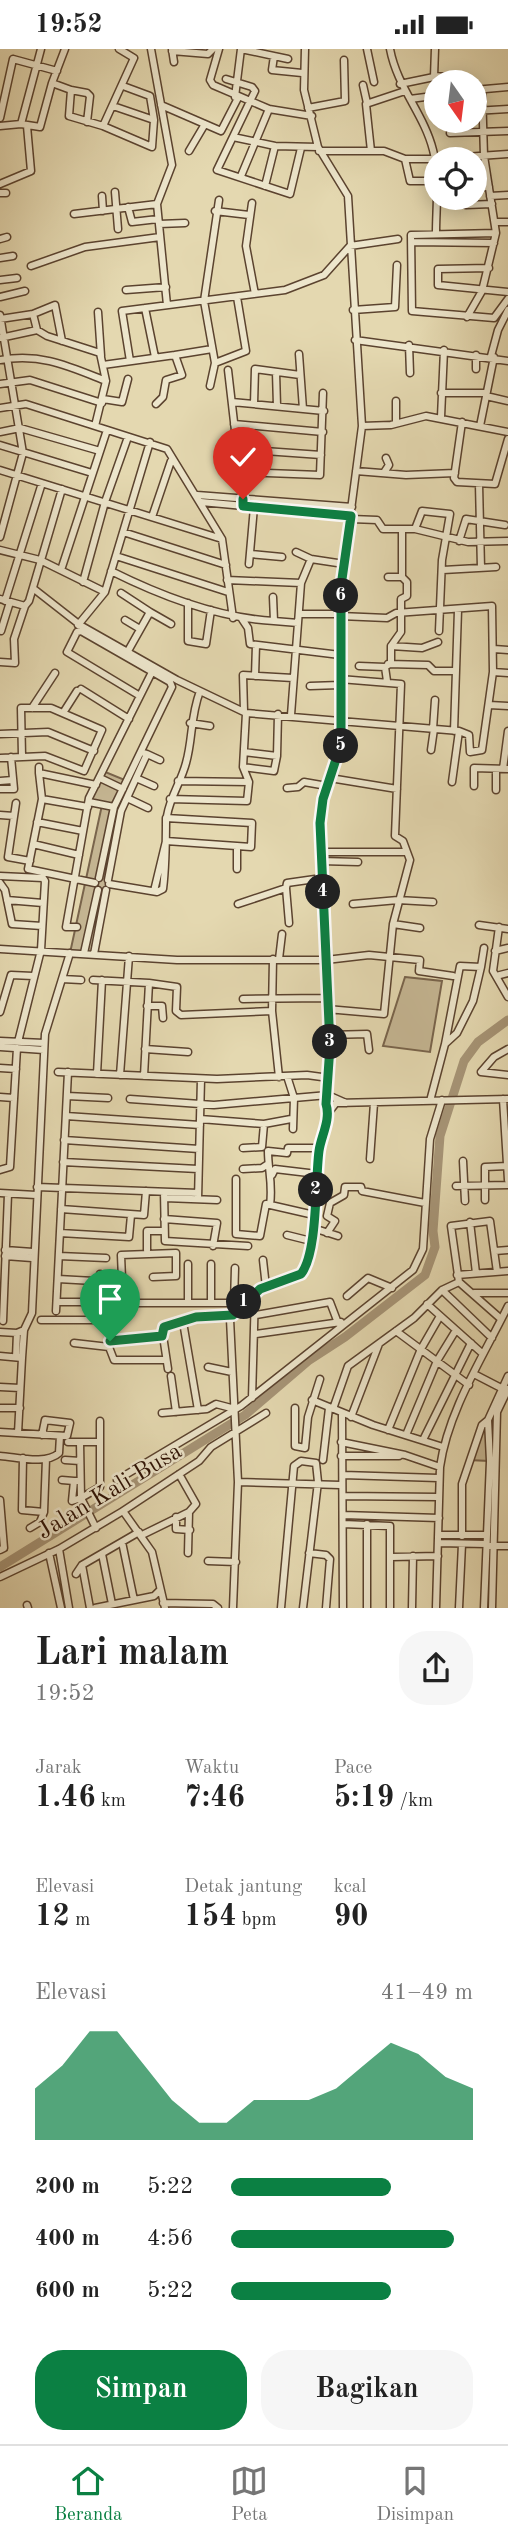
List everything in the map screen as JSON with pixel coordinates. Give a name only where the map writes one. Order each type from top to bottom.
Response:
[{"type":"street","points":[[0,184],[31,171],[24,125],[35,64],[41,49]]},
{"type":"street","points":[[0,126],[41,126],[52,83],[65,49]]},
{"type":"street","points":[[103,126],[134,58],[119,49]]},
{"type":"street","points":[[151,49],[172,165],[157,204],[167,305]]},
{"type":"street","points":[[174,62],[172,50],[208,54],[213,49]]},
{"type":"street","points":[[219,49],[211,83],[236,98],[269,110],[312,116]]},
{"type":"street","points":[[160,105],[221,131],[236,98],[241,49],[288,59]]},
{"type":"street","points":[[123,1303],[237,1304],[266,1287],[301,1274],[305,1269],[313,1229],[319,1148],[329,1112],[330,1035],[326,998],[320,810],[340,757],[340,655],[344,563],[362,426],[348,196],[318,149],[302,73],[305,49]]},
{"type":"street","points":[[367,49],[373,82]]},
{"type":"street","points":[[390,49],[400,85],[410,99],[431,147]]},
{"type":"street","points":[[435,49],[435,70]]},
{"type":"street","points":[[274,56],[272,70],[302,73]]},
{"type":"street","points":[[0,118],[13,60],[57,71]]},
{"type":"street","points":[[308,108],[345,101],[344,60]]},
{"type":"street","points":[[226,79],[254,88],[250,103],[216,169],[292,193],[301,148]]},
{"type":"street","points":[[400,85],[424,79]]},
{"type":"street","points":[[52,83],[90,96],[88,122]]},
{"type":"street","points":[[363,85],[371,151]]},
{"type":"street","points":[[71,90],[67,115],[103,126],[152,147],[154,120],[149,94],[123,86]]},
{"type":"street","points":[[487,89],[508,87]]},
{"type":"street","points":[[367,103],[405,91]]},
{"type":"street","points":[[410,99],[424,97]]},
{"type":"street","points":[[113,106],[154,120]]},
{"type":"street","points":[[487,111],[508,109]]},
{"type":"street","points":[[241,176],[269,110]]},
{"type":"street","points":[[189,151],[205,124]]},
{"type":"street","points":[[487,132],[508,131]]},
{"type":"street","points":[[233,137],[275,146],[388,152],[405,159],[424,159]]},
{"type":"street","points":[[265,186],[275,146]]},
{"type":"street","points":[[487,156],[508,153]]},
{"type":"street","points":[[405,159],[410,181],[424,181]]},
{"type":"street","points":[[467,317],[482,291],[496,233],[487,175]]},
{"type":"street","points":[[115,192],[118,229]]},
{"type":"street","points":[[490,196],[508,195]]},
{"type":"street","points":[[102,196],[103,211]]},
{"type":"street","points":[[210,386],[215,363],[204,301],[215,211],[219,201]]},
{"type":"street","points":[[251,203],[246,246],[255,294]]},
{"type":"street","points":[[74,214],[157,204]]},
{"type":"street","points":[[487,204],[492,204]]},
{"type":"street","points":[[128,207],[132,222],[185,223]]},
{"type":"street","points":[[436,210],[436,233]]},
{"type":"street","points":[[215,211],[249,215]]},
{"type":"street","points":[[496,222],[508,222]]},
{"type":"street","points":[[496,233],[413,233],[412,312],[497,317],[508,299]]},
{"type":"street","points":[[461,233],[461,243]]},
{"type":"street","points":[[471,233],[471,243]]},
{"type":"street","points":[[30,266],[85,247],[160,237]]},
{"type":"street","points":[[130,361],[122,311],[285,290],[320,278],[350,246],[398,239]]},
{"type":"street","points":[[413,242],[494,243]]},
{"type":"street","points":[[0,258],[13,256]]},
{"type":"street","points":[[353,310],[395,307],[397,265]]},
{"type":"street","points":[[488,268],[437,271],[440,287],[508,292]]},
{"type":"street","points":[[0,281],[17,278]]},
{"type":"street","points":[[126,290],[166,287]]},
{"type":"street","points":[[0,296],[25,292]]},
{"type":"street","points":[[215,363],[246,352],[237,297]]},
{"type":"street","points":[[0,537],[23,453],[12,382],[4,359],[0,317],[33,314],[55,305],[62,341]]},
{"type":"street","points":[[145,309],[155,357]]},
{"type":"street","points":[[480,426],[498,330],[508,310]]},
{"type":"street","points":[[98,312],[102,363]]},
{"type":"street","points":[[33,314],[37,330]]},
{"type":"street","points":[[2,338],[37,330],[98,352],[106,381],[95,426]]},
{"type":"street","points":[[355,340],[409,345],[508,361]]},
{"type":"street","points":[[409,345],[410,373]]},
{"type":"street","points":[[102,363],[212,349]]},
{"type":"street","points":[[442,417],[444,350]]},
{"type":"street","points":[[299,353],[303,409]]},
{"type":"street","points":[[156,404],[163,397],[166,380],[182,375],[175,355]]},
{"type":"street","points":[[476,355],[476,369]]},
{"type":"street","points":[[4,359],[26,356],[54,360],[106,381]]},
{"type":"street","points":[[228,370],[243,502]]},
{"type":"street","points":[[254,404],[254,370],[300,375]]},
{"type":"street","points":[[276,372],[277,407]]},
{"type":"street","points":[[0,384],[30,380],[102,401],[122,402],[128,379]]},
{"type":"street","points":[[240,472],[318,476],[323,432],[323,393]]},
{"type":"street","points":[[441,393],[486,395],[508,401]]},
{"type":"street","points":[[396,401],[396,423]]},
{"type":"street","points":[[232,402],[324,411]]},
{"type":"street","points":[[0,408],[26,404],[167,449],[171,461],[197,495],[222,539],[233,618]]},
{"type":"street","points":[[362,426],[396,423],[418,417],[442,417],[508,432]]},
{"type":"street","points":[[462,422],[455,473],[457,482],[496,483],[508,439]]},
{"type":"street","points":[[234,424],[323,432]]},
{"type":"street","points":[[0,432],[20,428],[100,451]]},
{"type":"street","points":[[61,570],[107,430]]},
{"type":"street","points":[[83,582],[105,502],[128,437]]},
{"type":"street","points":[[78,625],[105,592],[150,442]]},
{"type":"street","points":[[0,445],[92,473]]},
{"type":"street","points":[[237,449],[321,455]]},
{"type":"street","points":[[385,471],[388,465],[386,458]]},
{"type":"street","points":[[152,517],[171,461]]},
{"type":"street","points":[[0,471],[222,539]]},
{"type":"street","points":[[356,471],[385,471],[406,475],[455,473]]},
{"type":"street","points":[[1,631],[5,601],[42,483]]},
{"type":"street","points":[[480,484],[481,568]]},
{"type":"street","points":[[0,662],[15,663],[14,639],[34,589],[62,489]]},
{"type":"street","points":[[197,495],[243,502],[254,507],[377,520],[383,529],[415,529],[458,541],[508,541]]},
{"type":"street","points":[[201,502],[352,507]]},
{"type":"street","points":[[250,564],[254,507]]},
{"type":"street","points":[[415,529],[422,511],[450,514],[438,611],[439,631]]},
{"type":"street","points":[[458,541],[465,520],[505,524]]},
{"type":"street","points":[[387,681],[391,646],[401,633],[401,598],[407,595],[407,582],[402,577],[402,529]]},
{"type":"street","points":[[122,532],[226,565]]},
{"type":"street","points":[[0,550],[40,560],[105,592]]},
{"type":"street","points":[[296,552],[311,559],[344,563]]},
{"type":"street","points":[[250,555],[282,557]]},
{"type":"street","points":[[116,556],[228,592]]},
{"type":"street","points":[[291,715],[301,583],[311,559]]},
{"type":"street","points":[[443,570],[495,568]]},
{"type":"street","points":[[111,571],[145,588],[233,618],[298,623]]},
{"type":"street","points":[[387,577],[402,577]]},
{"type":"street","points":[[227,580],[301,583]]},
{"type":"street","points":[[34,589],[78,625],[200,691],[245,712],[457,731],[469,735],[470,752],[481,751],[493,672],[492,606],[402,614],[387,618],[299,614]]},
{"type":"street","points":[[121,593],[171,624]]},
{"type":"street","points":[[273,597],[274,621]]},
{"type":"street","points":[[5,601],[25,606]]},
{"type":"street","points":[[188,603],[188,641],[206,645],[211,610]]},
{"type":"street","points":[[452,782],[457,731],[458,610]]},
{"type":"street","points":[[128,651],[150,612]]},
{"type":"street","points":[[242,619],[248,628],[249,642],[256,645],[295,652],[340,655]]},
{"type":"street","points":[[125,620],[140,629]]},
{"type":"street","points":[[85,953],[121,811],[172,687],[170,682],[151,674],[80,631],[66,650],[140,696]]},
{"type":"street","points":[[391,646],[422,648],[438,642]]},
{"type":"street","points":[[255,676],[256,645]]},
{"type":"street","points":[[494,649],[508,650]]},
{"type":"street","points":[[359,666],[428,665],[434,671],[456,671]]},
{"type":"street","points":[[493,672],[508,673]]},
{"type":"street","points":[[32,708],[55,673]]},
{"type":"street","points":[[66,927],[88,804],[151,674]]},
{"type":"street","points":[[170,799],[247,801],[249,782],[243,767],[245,712],[242,676],[292,678]]},
{"type":"street","points":[[310,686],[340,682],[398,682],[401,691],[397,726],[395,836],[403,841],[410,860],[393,924],[384,1014],[327,1009]]},
{"type":"street","points":[[63,713],[79,690],[129,719]]},
{"type":"street","points":[[167,816],[170,799],[186,763],[190,723],[200,691]]},
{"type":"street","points":[[40,695],[51,708]]},
{"type":"street","points":[[431,750],[435,700]]},
{"type":"street","points":[[489,705],[508,706]]},
{"type":"street","points":[[0,758],[45,756],[84,771],[102,730],[51,708],[21,708],[22,755]]},
{"type":"street","points":[[243,767],[274,771],[278,714]]},
{"type":"street","points":[[190,723],[210,726]]},
{"type":"street","points":[[496,790],[508,731]]},
{"type":"street","points":[[0,734],[49,732],[94,751]]},
{"type":"street","points":[[244,752],[277,756]]},
{"type":"street","points":[[144,753],[160,760]]},
{"type":"street","points":[[94,954],[114,807],[144,753]]},
{"type":"street","points":[[0,789],[13,790],[11,757]]},
{"type":"street","points":[[474,786],[474,768],[502,769]]},
{"type":"street","points":[[123,789],[98,781],[39,770],[42,799],[29,870],[154,891],[166,841],[166,818],[252,823],[251,847],[166,841]]},
{"type":"street","points":[[136,778],[154,786]]},
{"type":"street","points":[[330,778],[397,789]]},
{"type":"street","points":[[0,782],[13,780]]},
{"type":"street","points":[[178,781],[249,782]]},
{"type":"street","points":[[287,788],[298,787],[304,782],[327,786]]},
{"type":"street","points":[[127,798],[148,808]]},
{"type":"street","points":[[42,799],[114,807]]},
{"type":"street","points":[[8,857],[16,803]]},
{"type":"street","points":[[0,815],[14,816]]},
{"type":"street","points":[[37,822],[83,831]]},
{"type":"street","points":[[33,844],[79,855]]},
{"type":"street","points":[[237,847],[237,869]]},
{"type":"street","points":[[321,852],[405,852]]},
{"type":"street","points":[[0,860],[8,857],[30,861]]},
{"type":"street","points":[[410,860],[418,858]]},
{"type":"street","points":[[321,861],[358,862]]},
{"type":"street","points":[[0,876],[43,878],[41,950],[18,1045],[10,1167],[0,1170]]},
{"type":"street","points":[[289,923],[287,883],[322,878]]},
{"type":"street","points":[[0,883],[12,924],[42,926]]},
{"type":"street","points":[[238,904],[286,888]]},
{"type":"street","points":[[7,900],[43,903]]},
{"type":"street","points":[[353,904],[398,900],[433,902]]},
{"type":"street","points":[[393,924],[420,928]]},
{"type":"street","points":[[479,925],[508,929]]},
{"type":"street","points":[[56,926],[77,927]]},
{"type":"street","points":[[499,927],[495,951],[496,976],[508,997]]},
{"type":"street","points":[[279,1077],[272,1000],[276,959],[282,934]]},
{"type":"street","points":[[445,1044],[457,1033],[473,1001],[484,948]]},
{"type":"street","points":[[495,951],[508,948]]},
{"type":"street","points":[[0,949],[177,960],[326,960],[357,955],[420,960],[419,971],[453,976]]},
{"type":"street","points":[[19,1358],[24,1329],[32,1313],[32,1255],[44,1046],[70,953]]},
{"type":"street","points":[[120,1075],[127,955]]},
{"type":"street","points":[[430,1101],[445,1044],[460,965],[481,967]]},
{"type":"street","points":[[496,976],[508,973]]},
{"type":"street","points":[[0,1011],[10,975],[33,977]]},
{"type":"street","points":[[62,979],[81,980]]},
{"type":"street","points":[[93,979],[177,987],[176,1011],[181,1015],[272,1011]]},
{"type":"street","points":[[97,1074],[103,981]]},
{"type":"street","points":[[144,1076],[149,983]]},
{"type":"street","points":[[243,999],[326,998]]},
{"type":"street","points":[[147,1006],[176,1005]]},
{"type":"street","points":[[162,1006],[163,1018]]},
{"type":"street","points":[[446,1030],[457,1033]]},
{"type":"street","points":[[330,1035],[367,1034],[369,1050]]},
{"type":"street","points":[[0,1041],[18,1045]]},
{"type":"street","points":[[0,1047],[44,1046]]},
{"type":"street","points":[[145,1049],[188,1052]]},
{"type":"street","points":[[508,1049],[494,1057],[481,1072],[508,1075]]},
{"type":"street","points":[[0,1068],[16,1069]]},
{"type":"street","points":[[58,1072],[201,1079],[288,1076],[329,1078]]},
{"type":"street","points":[[56,1311],[68,1072]]},
{"type":"street","points":[[288,1076],[294,1098],[291,1119],[293,1129]]},
{"type":"street","points":[[198,1196],[201,1079]]},
{"type":"street","points":[[66,1095],[108,1098]]},
{"type":"street","points":[[130,1099],[200,1104],[328,1095],[346,1103]]},
{"type":"street","points":[[0,1097],[14,1098]]},
{"type":"street","points":[[329,1112],[336,1103],[506,1099],[508,1182],[485,1186],[456,1186]]},
{"type":"street","points":[[117,1480],[252,1398],[342,1322],[392,1288],[413,1270],[422,1254],[430,1139],[446,1100]]},
{"type":"street","points":[[370,1159],[374,1103]]},
{"type":"street","points":[[66,1116],[264,1124],[291,1119]]},
{"type":"street","points":[[243,1148],[262,1147],[264,1124]]},
{"type":"street","points":[[64,1140],[199,1149]]},
{"type":"street","points":[[272,1175],[268,1164],[268,1151],[287,1153],[288,1147],[319,1148]]},
{"type":"street","points":[[463,1161],[465,1201]]},
{"type":"street","points":[[63,1162],[198,1169]]},
{"type":"street","points":[[485,1200],[486,1166],[508,1163]]},
{"type":"street","points":[[243,1169],[262,1168],[268,1164]]},
{"type":"street","points":[[270,1205],[272,1175],[275,1169],[317,1174]]},
{"type":"street","points":[[236,1179],[237,1234],[260,1236],[265,1204],[330,1207],[344,1195],[347,1187],[361,1187],[362,1191],[425,1203]]},
{"type":"street","points":[[37,1187],[146,1191],[217,1200]]},
{"type":"street","points":[[61,1209],[146,1214],[146,1191]]},
{"type":"street","points":[[3,1321],[4,1194],[36,1195]]},
{"type":"street","points":[[164,1195],[165,1241],[213,1246],[248,1246]]},
{"type":"street","points":[[327,1233],[335,1221],[328,1218],[330,1207]]},
{"type":"street","points":[[60,1233],[130,1237],[131,1215]]},
{"type":"street","points":[[147,1250],[148,1218]]},
{"type":"street","points":[[164,1219],[217,1223],[213,1246]]},
{"type":"street","points":[[470,1221],[476,1273]]},
{"type":"street","points":[[497,1272],[490,1221],[470,1221],[450,1228],[458,1279],[501,1319]]},
{"type":"street","points":[[313,1229],[338,1236]]},
{"type":"street","points":[[147,1231],[164,1231]]},
{"type":"street","points":[[287,1235],[311,1241]]},
{"type":"street","points":[[495,1251],[508,1250]]},
{"type":"street","points":[[5,1253],[32,1255]]},
{"type":"street","points":[[41,1320],[122,1318],[121,1255],[176,1253],[176,1276],[153,1277]]},
{"type":"street","points":[[59,1256],[106,1258]]},
{"type":"street","points":[[263,1260],[266,1287]]},
{"type":"street","points":[[188,1264],[188,1303]]},
{"type":"street","points":[[211,1264],[211,1303]]},
{"type":"street","points":[[233,1608],[238,1482],[229,1327],[237,1304],[235,1268]]},
{"type":"street","points":[[323,1460],[331,1409],[346,1370],[458,1279],[476,1273],[508,1271]]},
{"type":"street","points":[[100,1274],[100,1320]]},
{"type":"street","points":[[347,1296],[368,1278],[392,1288]]},
{"type":"street","points":[[58,1279],[94,1281]]},
{"type":"street","points":[[442,1290],[492,1338]]},
{"type":"street","points":[[252,1398],[256,1334],[255,1293]]},
{"type":"street","points":[[474,1293],[508,1293]]},
{"type":"street","points":[[57,1301],[93,1303]]},
{"type":"street","points":[[256,1315],[330,1302],[342,1322]]},
{"type":"street","points":[[427,1304],[483,1354]]},
{"type":"street","points":[[436,1608],[438,1478],[443,1447],[483,1354],[508,1306]]},
{"type":"street","points":[[176,1412],[162,1329],[196,1317],[233,1315]]},
{"type":"street","points":[[388,1430],[421,1349],[440,1316]]},
{"type":"street","points":[[183,1322],[198,1410]]},
{"type":"street","points":[[256,1334],[342,1322]]},
{"type":"street","points":[[0,1332],[17,1333],[24,1329]]},
{"type":"street","points":[[407,1435],[437,1361],[456,1330]]},
{"type":"street","points":[[396,1331],[453,1376],[469,1385]]},
{"type":"street","points":[[17,1333],[20,1388],[18,1433]]},
{"type":"street","points":[[162,1336],[112,1339],[109,1346],[114,1360],[166,1360]]},
{"type":"street","points":[[74,1343],[92,1347],[109,1346]]},
{"type":"street","points":[[351,1417],[380,1343]]},
{"type":"street","points":[[423,1440],[471,1343]]},
{"type":"street","points":[[0,1356],[19,1358]]},
{"type":"street","points":[[208,1367],[232,1372]]},
{"type":"street","points":[[474,1374],[505,1386]]},
{"type":"street","points":[[295,1408],[295,1446],[305,1448],[312,1400],[320,1379]]},
{"type":"street","points":[[462,1536],[464,1473],[482,1425],[488,1420],[505,1386]]},
{"type":"street","points":[[485,1608],[488,1545],[494,1532],[497,1412],[505,1386]]},
{"type":"street","points":[[0,1387],[20,1388]]},
{"type":"street","points":[[312,1400],[342,1414],[443,1447]]},
{"type":"street","points":[[162,1413],[198,1410],[216,1404],[235,1409]]},
{"type":"street","points":[[0,1408],[20,1408]]},
{"type":"street","name":"Jalan Kali Busa","points":[[0,1577],[96,1528],[199,1461],[211,1447],[266,1413]]},
{"type":"street","points":[[342,1414],[342,1608]]},
{"type":"street","points":[[0,1432],[41,1435],[60,1436],[69,1435],[68,1421],[46,1420],[41,1435]]},
{"type":"street","points":[[488,1420],[490,1461],[486,1536],[492,1608]]},
{"type":"street","points":[[80,1442],[80,1461],[72,1501],[82,1501],[100,1487],[100,1421]]},
{"type":"street","points":[[0,1456],[46,1459],[58,1456],[60,1436]]},
{"type":"street","points":[[68,1442],[100,1442]]},
{"type":"street","points":[[341,1442],[405,1455],[440,1467]]},
{"type":"street","points":[[341,1456],[405,1455]]},
{"type":"street","points":[[23,1458],[22,1510],[44,1512]]},
{"type":"street","points":[[30,1528],[40,1522],[44,1512],[46,1459]]},
{"type":"street","points":[[65,1460],[80,1461]]},
{"type":"street","points":[[281,1608],[295,1465],[300,1461],[316,1463],[318,1482],[303,1608]]},
{"type":"street","points":[[76,1574],[82,1565],[122,1542],[189,1512],[196,1504],[196,1499],[179,1474]]},
{"type":"street","points":[[343,1475],[438,1478]]},
{"type":"street","points":[[62,1480],[77,1481]]},
{"type":"street","points":[[77,1481],[82,1501],[96,1528]]},
{"type":"street","points":[[238,1482],[294,1481],[340,1485]]},
{"type":"street","points":[[343,1496],[438,1497]]},
{"type":"street","points":[[0,1500],[4,1548],[0,1550]]},
{"type":"street","points":[[123,1511],[152,1552],[164,1605],[213,1604],[218,1608]]},
{"type":"street","points":[[188,1553],[189,1512]]},
{"type":"street","points":[[176,1517],[176,1529],[190,1530]]},
{"type":"street","points":[[343,1520],[439,1518]]},
{"type":"street","points":[[343,1520],[390,1525],[390,1608]]},
{"type":"street","points":[[367,1524],[367,1608]]},
{"type":"street","points":[[439,1539],[486,1536],[494,1532]]},
{"type":"street","points":[[439,1539],[462,1544],[508,1546]]},
{"type":"street","points":[[122,1542],[134,1600]]},
{"type":"street","points":[[459,1608],[462,1544]]},
{"type":"street","points":[[59,1549],[69,1608]]},
{"type":"street","points":[[49,1553],[61,1608]]},
{"type":"street","points":[[309,1553],[327,1555],[330,1559],[326,1608]]},
{"type":"street","points":[[102,1554],[111,1604]]},
{"type":"street","points":[[412,1608],[413,1556]]},
{"type":"street","points":[[391,1557],[438,1556]]},
{"type":"street","points":[[208,1561],[236,1562]]},
{"type":"street","points":[[82,1565],[93,1608],[154,1595],[160,1590]]},
{"type":"shaded area","points":[[141,752],[147,754],[121,811],[94,954],[70,953],[102,805],[89,802],[103,771],[127,781]]},
{"type":"shaded area","points":[[405,977],[442,981],[430,1052],[383,1046]]},
{"type":"shaded area","points":[[491,1407],[497,1412],[492,1607],[484,1607],[489,1461],[469,1460]]},
{"type":"waterway","points":[[0,1567],[245,1415],[308,1361],[345,1337],[425,1275],[435,1247],[433,1231],[440,1136],[464,1061],[478,1042],[508,1020]]},
{"type":"route","points":[[110,1341],[162,1336],[164,1327],[196,1317],[233,1315],[243,1302],[260,1289],[301,1274],[305,1269],[313,1231],[319,1148],[329,1112],[326,1104],[330,1046],[320,810],[340,757],[341,586],[351,516],[243,506],[243,499]]}]
